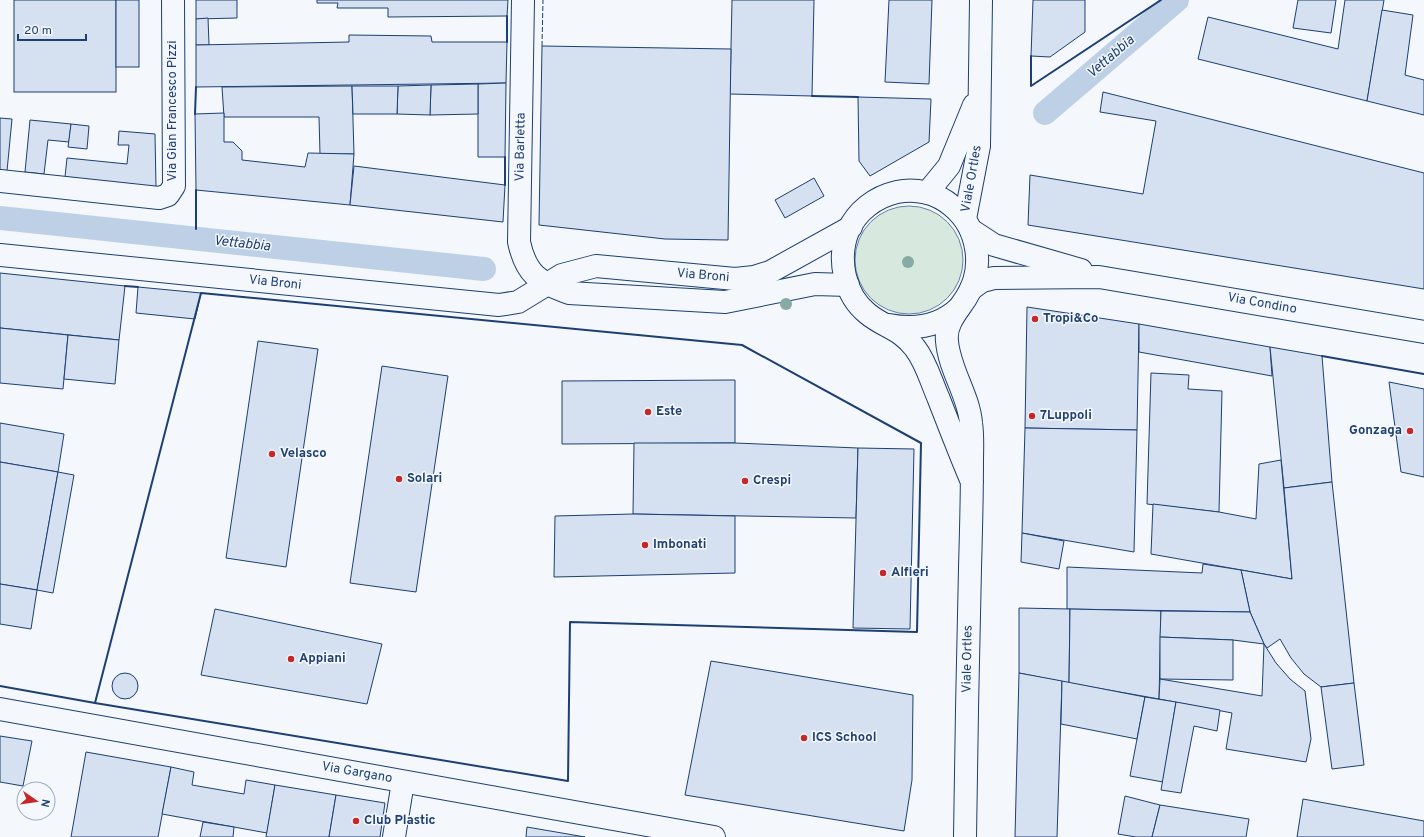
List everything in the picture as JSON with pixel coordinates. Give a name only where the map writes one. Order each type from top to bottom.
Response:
[{"type":"street","name":"Via Gian Francesco Pizzi","points":[[0,181],[159,198],[168,195],[174,186],[173,0]]},
{"type":"street","name":"Via Barletta","points":[[523,0],[519,242],[526,263],[533,274],[546,285]]},
{"type":"street","name":"Viale Ortles","points":[[968,225],[979,146],[981,0]]},
{"type":"street","name":"Viale Ortles","points":[[927,193],[949,166],[968,122],[979,91]]},
{"type":"street","name":"Viale Ortles","points":[[965,837],[972,482],[971,421],[951,361],[946,338],[950,323],[971,289],[975,279],[977,251],[968,225],[946,201],[927,193],[902,191],[885,196],[868,205],[850,226],[845,241],[843,256],[844,271],[851,295],[868,314],[888,325],[905,337],[916,349],[930,378],[972,482]]},
{"type":"street","name":"Via Condino","points":[[968,225],[994,245],[1012,251],[1068,264],[1099,277]]},
{"type":"street","name":"Via Broni","points":[[0,255],[485,304],[518,302],[562,275],[596,266],[735,279],[754,277],[770,272],[850,226]]},
{"type":"street","name":"Via Condino","points":[[971,289],[994,278],[1099,277],[1424,332]]},
{"type":"street","name":"Via Broni","points":[[546,285],[569,293],[725,302],[815,284],[848,286]]},
{"type":"street","name":"Viale Ortles","points":[[888,325],[913,328],[932,325],[951,315],[959,307]]},
{"type":"street","name":"Via Gargano","points":[[0,709],[714,837]]},
{"type":"street","points":[[394,837],[404,782]]},
{"type":"shaded area","points":[[909,206],[930,210],[947,222],[959,239],[963,260],[959,281],[947,298],[930,310],[909,314],[888,310],[871,298],[859,281],[855,260],[859,239],[871,222],[888,210]]},
{"type":"building","points":[[14,0],[116,0],[116,92],[14,92]]},
{"type":"building","points":[[116,0],[139,0],[139,67],[116,67]]},
{"type":"building","points":[[196,0],[237,0],[237,18],[196,19]]},
{"type":"building","points":[[317,0],[508,0],[507,16],[388,17],[388,8],[337,8],[338,3],[317,3]]},
{"type":"building","points":[[732,0],[814,0],[812,96],[730,94]]},
{"type":"building","points":[[889,0],[932,0],[929,84],[885,82]]},
{"type":"building","points":[[1033,0],[1085,0],[1085,32],[1050,57],[1031,56]]},
{"type":"building","points":[[1298,0],[1336,0],[1331,33],[1293,28]]},
{"type":"building","points":[[1345,0],[1384,0],[1367,101],[1198,59],[1208,17],[1338,49]]},
{"type":"building","points":[[1382,10],[1413,15],[1405,75],[1424,80],[1424,115],[1367,101]]},
{"type":"building","points":[[208,18],[209,45],[196,45],[196,19]]},
{"type":"building","points":[[349,35],[431,36],[432,42],[507,42],[506,83],[196,87],[196,45],[349,42]]},
{"type":"building","points":[[542,46],[731,49],[728,240],[665,239],[539,225]]},
{"type":"building","points":[[506,83],[505,157],[478,157],[478,84]]},
{"type":"building","points":[[478,84],[478,114],[430,115],[431,85]]},
{"type":"building","points":[[431,85],[430,115],[397,114],[398,86]]},
{"type":"building","points":[[352,86],[354,154],[320,154],[319,117],[224,117],[222,87]]},
{"type":"building","points":[[352,86],[398,86],[397,114],[353,114]]},
{"type":"building","points":[[1103,92],[1424,173],[1424,289],[1028,225],[1030,175],[1143,194],[1156,121],[1100,112]]},
{"type":"building","points":[[858,97],[931,99],[929,142],[870,176],[859,161]]},
{"type":"building","points":[[224,113],[224,142],[233,142],[242,151],[242,160],[305,167],[308,153],[354,154],[350,205],[196,190],[195,114]]},
{"type":"building","points":[[0,118],[12,119],[7,171],[0,170]]},
{"type":"building","points":[[30,120],[71,124],[69,142],[48,140],[44,174],[25,172]]},
{"type":"building","points":[[71,124],[89,126],[87,149],[68,147]]},
{"type":"building","points":[[119,131],[155,134],[156,187],[65,177],[67,158],[127,164],[129,145],[118,145]]},
{"type":"building","points":[[354,166],[505,185],[503,222],[350,205]]},
{"type":"building","points":[[814,178],[824,196],[785,218],[775,200]]},
{"type":"building","points":[[0,273],[125,286],[119,340],[0,328]]},
{"type":"building","points":[[138,287],[201,293],[195,319],[136,313]]},
{"type":"building","points":[[1027,307],[1139,324],[1137,430],[1025,428]]},
{"type":"building","points":[[1139,324],[1270,347],[1272,376],[1139,352]]},
{"type":"building","points":[[0,328],[68,335],[63,389],[0,383]]},
{"type":"building","points":[[68,335],[119,340],[115,384],[64,379]]},
{"type":"building","name":"Velasco","points":[[258,341],[318,349],[286,567],[226,558]]},
{"type":"building","points":[[1270,347],[1322,356],[1332,482],[1284,488]]},
{"type":"building","name":"Solari","points":[[382,366],[448,376],[416,592],[350,583]]},
{"type":"building","points":[[1151,373],[1189,375],[1188,389],[1222,391],[1219,512],[1147,504]]},
{"type":"building","name":"Este","points":[[735,380],[735,443],[562,444],[562,381]]},
{"type":"building","name":"Gonzaga","points":[[1389,382],[1424,389],[1424,477],[1401,472]]},
{"type":"building","points":[[0,423],[64,434],[58,472],[0,462]]},
{"type":"building","points":[[1025,428],[1137,430],[1134,552],[1022,533]]},
{"type":"building","name":"Crespi","points":[[634,443],[735,443],[858,448],[856,518],[633,514]]},
{"type":"building","name":"Alfieri","points":[[858,448],[914,449],[910,629],[853,628]]},
{"type":"building","points":[[1281,460],[1292,579],[1151,554],[1153,504],[1219,512],[1256,519],[1259,464]]},
{"type":"building","points":[[0,462],[58,472],[37,590],[0,584]]},
{"type":"building","points":[[58,472],[74,475],[53,593],[37,590]]},
{"type":"building","points":[[1332,482],[1354,683],[1321,687],[1304,674],[1291,658],[1280,639],[1267,648],[1264,644],[1250,612],[1241,570],[1292,579],[1284,488]]},
{"type":"building","name":"Imbonati","points":[[633,514],[735,516],[735,573],[554,577],[555,516]]},
{"type":"building","points":[[1022,533],[1064,541],[1059,569],[1021,562]]},
{"type":"building","points":[[1203,564],[1241,570],[1250,612],[1067,609],[1067,567],[1202,573]]},
{"type":"building","points":[[0,584],[37,590],[31,629],[0,624]]},
{"type":"building","points":[[1019,608],[1070,609],[1069,683],[1019,673]]},
{"type":"building","name":"Appiani","points":[[215,609],[382,644],[367,704],[201,675]]},
{"type":"building","points":[[1070,609],[1161,611],[1159,699],[1069,683]]},
{"type":"building","points":[[1161,611],[1250,612],[1264,644],[1233,640],[1160,637]]},
{"type":"building","points":[[1160,637],[1233,640],[1233,680],[1160,679]]},
{"type":"building","points":[[1264,644],[1276,663],[1290,679],[1305,691],[1311,739],[1306,762],[1226,749],[1232,713],[1159,699],[1160,679],[1262,696]]},
{"type":"building","name":"ICS School","points":[[711,661],[913,695],[912,780],[904,831],[685,795]]},
{"type":"building","points":[[125,673],[134,677],[138,686],[134,695],[125,699],[116,695],[112,686],[116,677]]},
{"type":"building","points":[[1019,673],[1062,681],[1057,837],[1015,837]]},
{"type":"building","points":[[1062,681],[1145,697],[1137,739],[1061,724]]},
{"type":"building","points":[[1354,683],[1364,765],[1332,769],[1321,687]]},
{"type":"building","points":[[1145,697],[1176,702],[1163,782],[1130,776]]},
{"type":"building","points":[[1176,702],[1220,710],[1217,731],[1194,726],[1181,793],[1161,790]]},
{"type":"building","points":[[0,736],[32,741],[24,781],[16,781],[16,785],[0,782]]},
{"type":"building","points":[[86,752],[171,767],[158,837],[71,837]]},
{"type":"building","points":[[171,767],[194,772],[192,785],[244,794],[246,780],[275,785],[267,833],[162,814]]},
{"type":"building","points":[[275,785],[336,795],[329,837],[266,837]]},
{"type":"building","points":[[336,795],[385,803],[380,837],[329,837]]},
{"type":"building","points":[[1125,796],[1160,805],[1152,837],[1136,837],[1118,834]]},
{"type":"building","points":[[1303,799],[1424,821],[1424,837],[1297,837]]},
{"type":"building","points":[[1160,805],[1249,819],[1246,837],[1152,837]]},
{"type":"building","points":[[203,822],[234,827],[233,837],[200,837]]},
{"type":"building","points":[[527,827],[585,837],[526,837]]},
{"type":"waterway","name":"Vettabbia","points":[[1045,113],[1177,0]]},
{"type":"waterway","name":"Vettabbia","points":[[0,218],[484,269]]},
{"type":"fence","points":[[542,46],[543,0]]},
{"type":"wall","points":[[1031,56],[1031,86],[1161,0]]},
{"type":"wall","points":[[507,16],[507,42]]},
{"type":"wall","points":[[195,114],[196,87]]},
{"type":"wall","points":[[812,96],[858,97]]},
{"type":"wall","points":[[505,157],[505,185]]},
{"type":"wall","points":[[196,190],[196,229]]},
{"type":"wall","points":[[125,286],[138,287]]},
{"type":"wall","points":[[201,293],[742,345],[921,443],[917,632],[570,622],[568,781],[95,703],[201,293]]},
{"type":"wall","points":[[1322,356],[1424,374]]},
{"type":"wall","points":[[0,686],[95,703]]},
{"type":"place","name":"Tropi&Co","points":[[1035,319]]},
{"type":"place","name":"Este","points":[[648,412]]},
{"type":"place","name":"7Luppoli","points":[[1032,416]]},
{"type":"place","name":"Gonzaga","points":[[1410,431]]},
{"type":"place","name":"Velasco","points":[[272,454]]},
{"type":"place","name":"Solari","points":[[399,479]]},
{"type":"place","name":"Crespi","points":[[745,481]]},
{"type":"place","name":"Imbonati","points":[[645,545]]},
{"type":"place","name":"Alfieri","points":[[883,573]]},
{"type":"place","name":"Appiani","points":[[291,659]]},
{"type":"place","name":"ICS School","points":[[804,738]]},
{"type":"place","name":"Club Plastic","points":[[356,821]]}]
